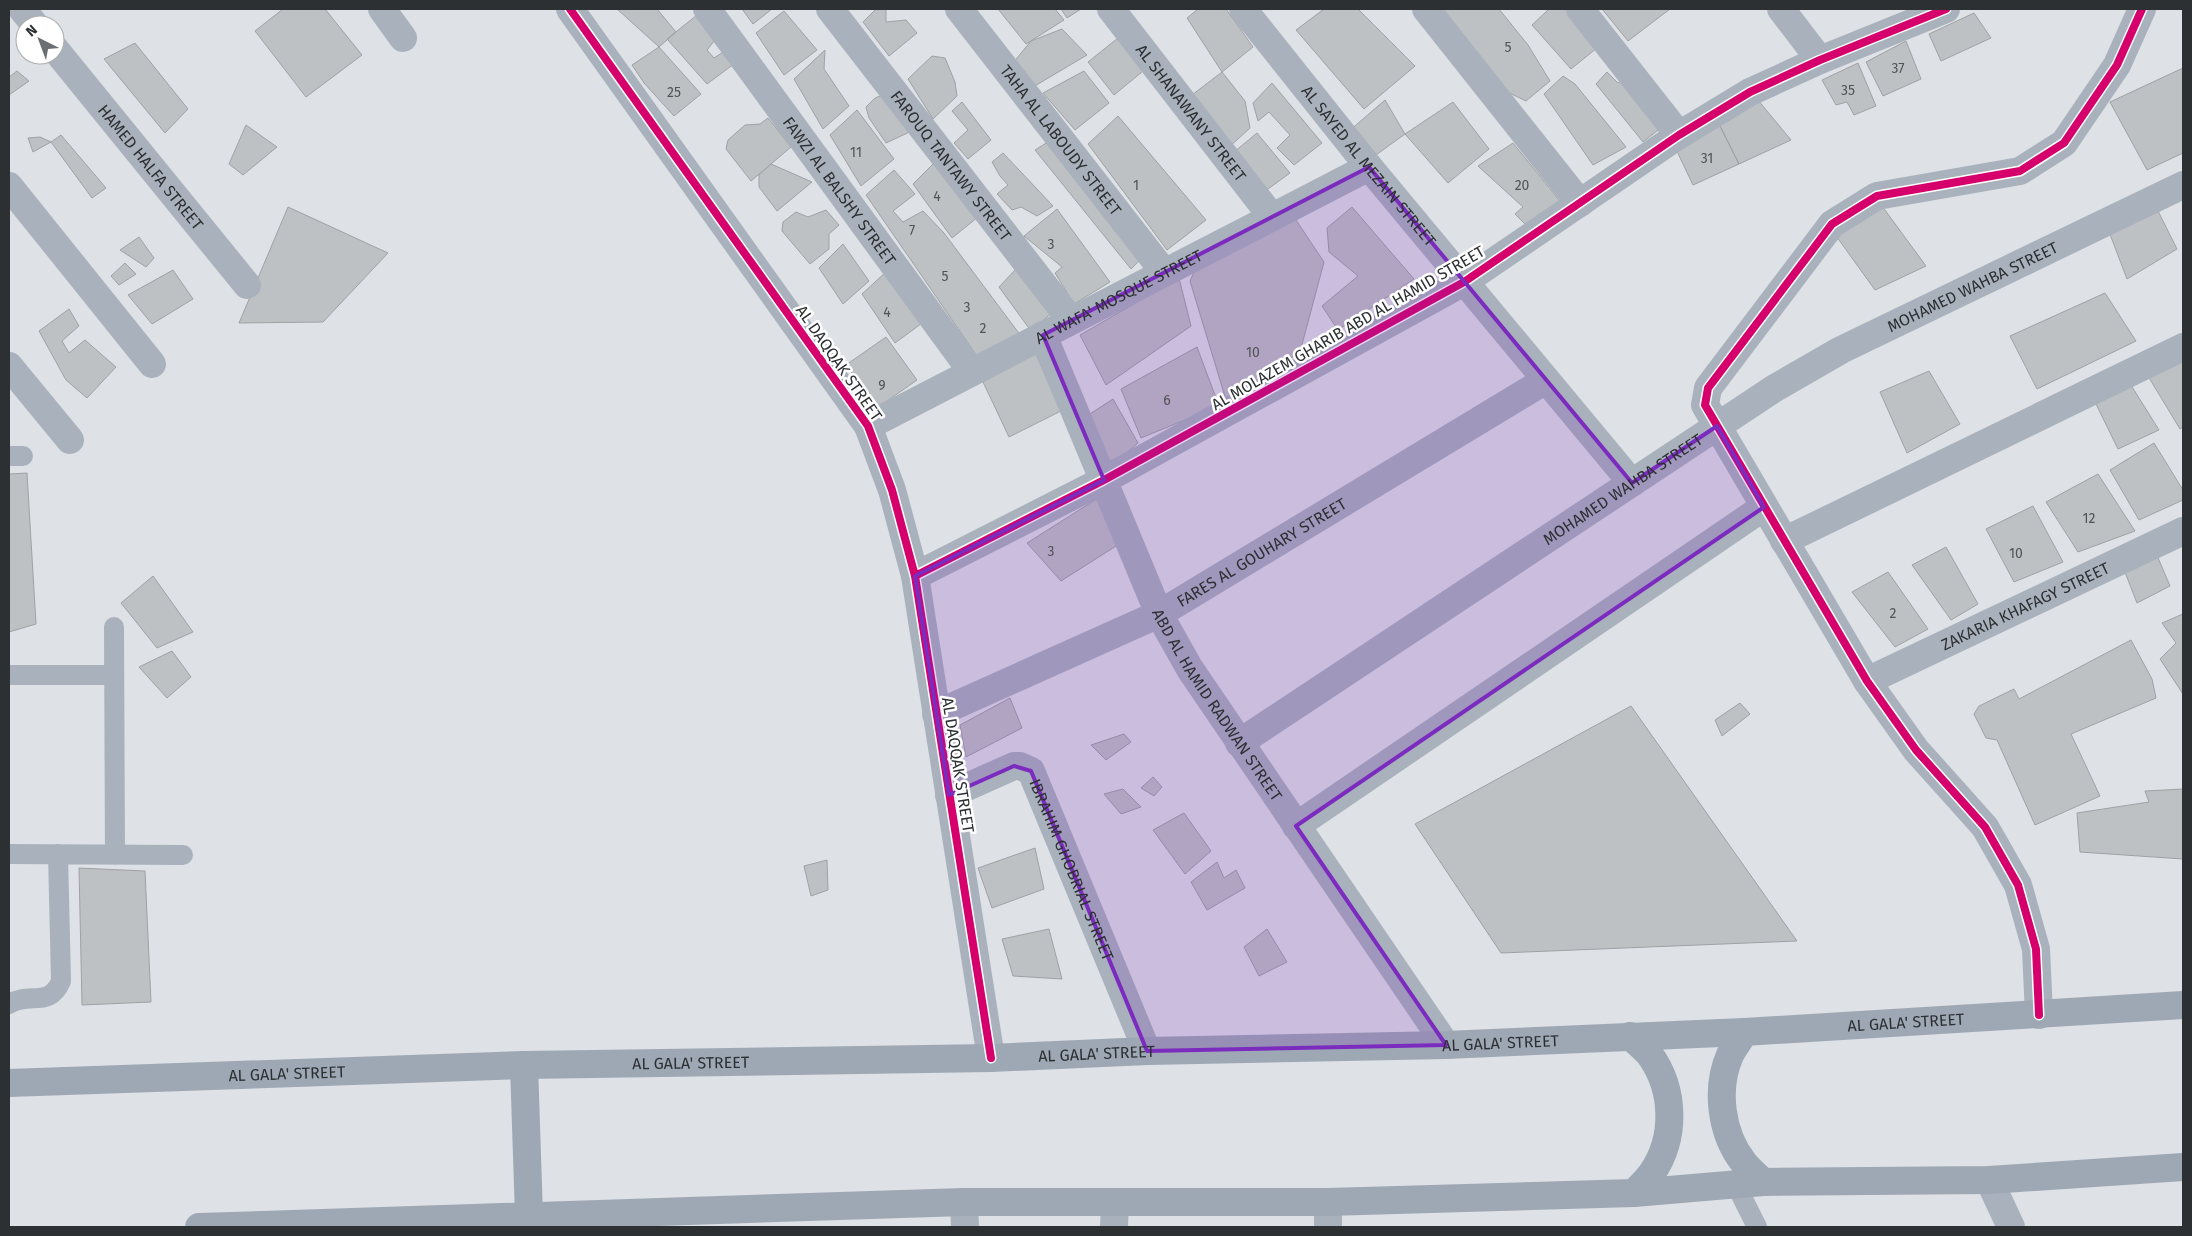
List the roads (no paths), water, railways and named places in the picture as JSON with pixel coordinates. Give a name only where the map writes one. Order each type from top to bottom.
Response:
[{"type":"main road","name":"AL GALA' STREET","points":[[9,1083],[524,1065],[991,1058],[1147,1051],[1446,1045],[1744,1032],[2183,1005]]},
{"type":"main road","points":[[1744,1032],[1730,1056],[1722,1083],[1722,1111],[1729,1138],[1744,1162],[1763,1182]]},
{"type":"main road","points":[[1630,1036],[1649,1054],[1662,1076],[1669,1101],[1670,1126],[1664,1152],[1652,1174],[1634,1193]]},
{"type":"main road","points":[[524,1065],[529,1216]]},
{"type":"main road","points":[[199,1227],[529,1216],[565,1221],[964,1215],[1328,1214],[1634,1193],[1763,1182],[1989,1180],[2183,1167]]},
{"type":"street","points":[[382,9],[403,38]]},
{"type":"street","name":"AL DAQQAK STREET","points":[[570,9],[868,426],[892,490],[915,576],[991,1058]]},
{"type":"street","name":"FAWZI AL BALSHY STREET","points":[[707,9],[972,372]]},
{"type":"street","name":"FAROUQ TANTAWY STREET","points":[[830,9],[1071,320]]},
{"type":"street","name":"TAHA AL LABOUDY STREET","points":[[959,9],[1164,272]]},
{"type":"street","name":"AL SHANAWANY STREET","points":[[1111,9],[1272,217]]},
{"type":"street","name":"AL SAYED AL MEZAIN STREET","points":[[1244,9],[1369,167],[1632,483]]},
{"type":"street","points":[[1426,9],[1580,203]]},
{"type":"street","points":[[1580,9],[1679,135]]},
{"type":"street","points":[[1781,9],[1820,60]]},
{"type":"street","name":"AL MOLAZEM GHARIB ABD AL HAMID STREET","points":[[915,576],[1104,480],[1464,282],[1679,135],[1750,92],[1820,60],[1946,9]]},
{"type":"street","points":[[2039,1015],[2036,949],[2018,885],[1985,827],[1916,750],[1867,682],[1705,405],[1708,388],[1832,224],[1877,196],[2020,171],[2064,142],[2117,65],[2142,9]]},
{"type":"street","name":"HAMED HALFA STREET","points":[[65,62],[247,285]]},
{"type":"street","name":"AL WAFA' MOSQUE STREET","points":[[868,426],[1369,167]]},
{"type":"street","name":"MOHAMED WAHBA STREET","points":[[1238,743],[1775,388],[1841,350],[2183,185]]},
{"type":"street","points":[[9,186],[152,364]]},
{"type":"street","name":"ABD AL HAMID RADWAN STREET","points":[[1043,335],[1159,614],[1190,669],[1238,743],[1446,1045]]},
{"type":"street","points":[[1784,541],[2183,347]]},
{"type":"street","points":[[9,366],[70,440]]},
{"type":"street","name":"FARES AL GOUHARY STREET","points":[[936,714],[1159,614],[1546,380]]},
{"type":"street","points":[[1296,826],[1764,508]]},
{"type":"street","name":"ZAKARIA KHAFAGY STREET","points":[[1867,682],[2183,531]]},
{"type":"street","name":"IBRAHIM GHOBRIAL STREET","points":[[949,795],[1014,766],[1020,766],[1031,771],[1147,1051]]},
{"type":"street","points":[[1989,1180],[2011,1227]]},
{"type":"lane","points":[[114,628],[115,855]]},
{"type":"lane","points":[[9,675],[114,675]]},
{"type":"lane","points":[[9,854],[183,855]]},
{"type":"lane","points":[[9,1004],[18,998],[44,998],[52,995],[61,981],[58,854]]},
{"type":"lane","points":[[1736,1185],[1757,1227]]}]
